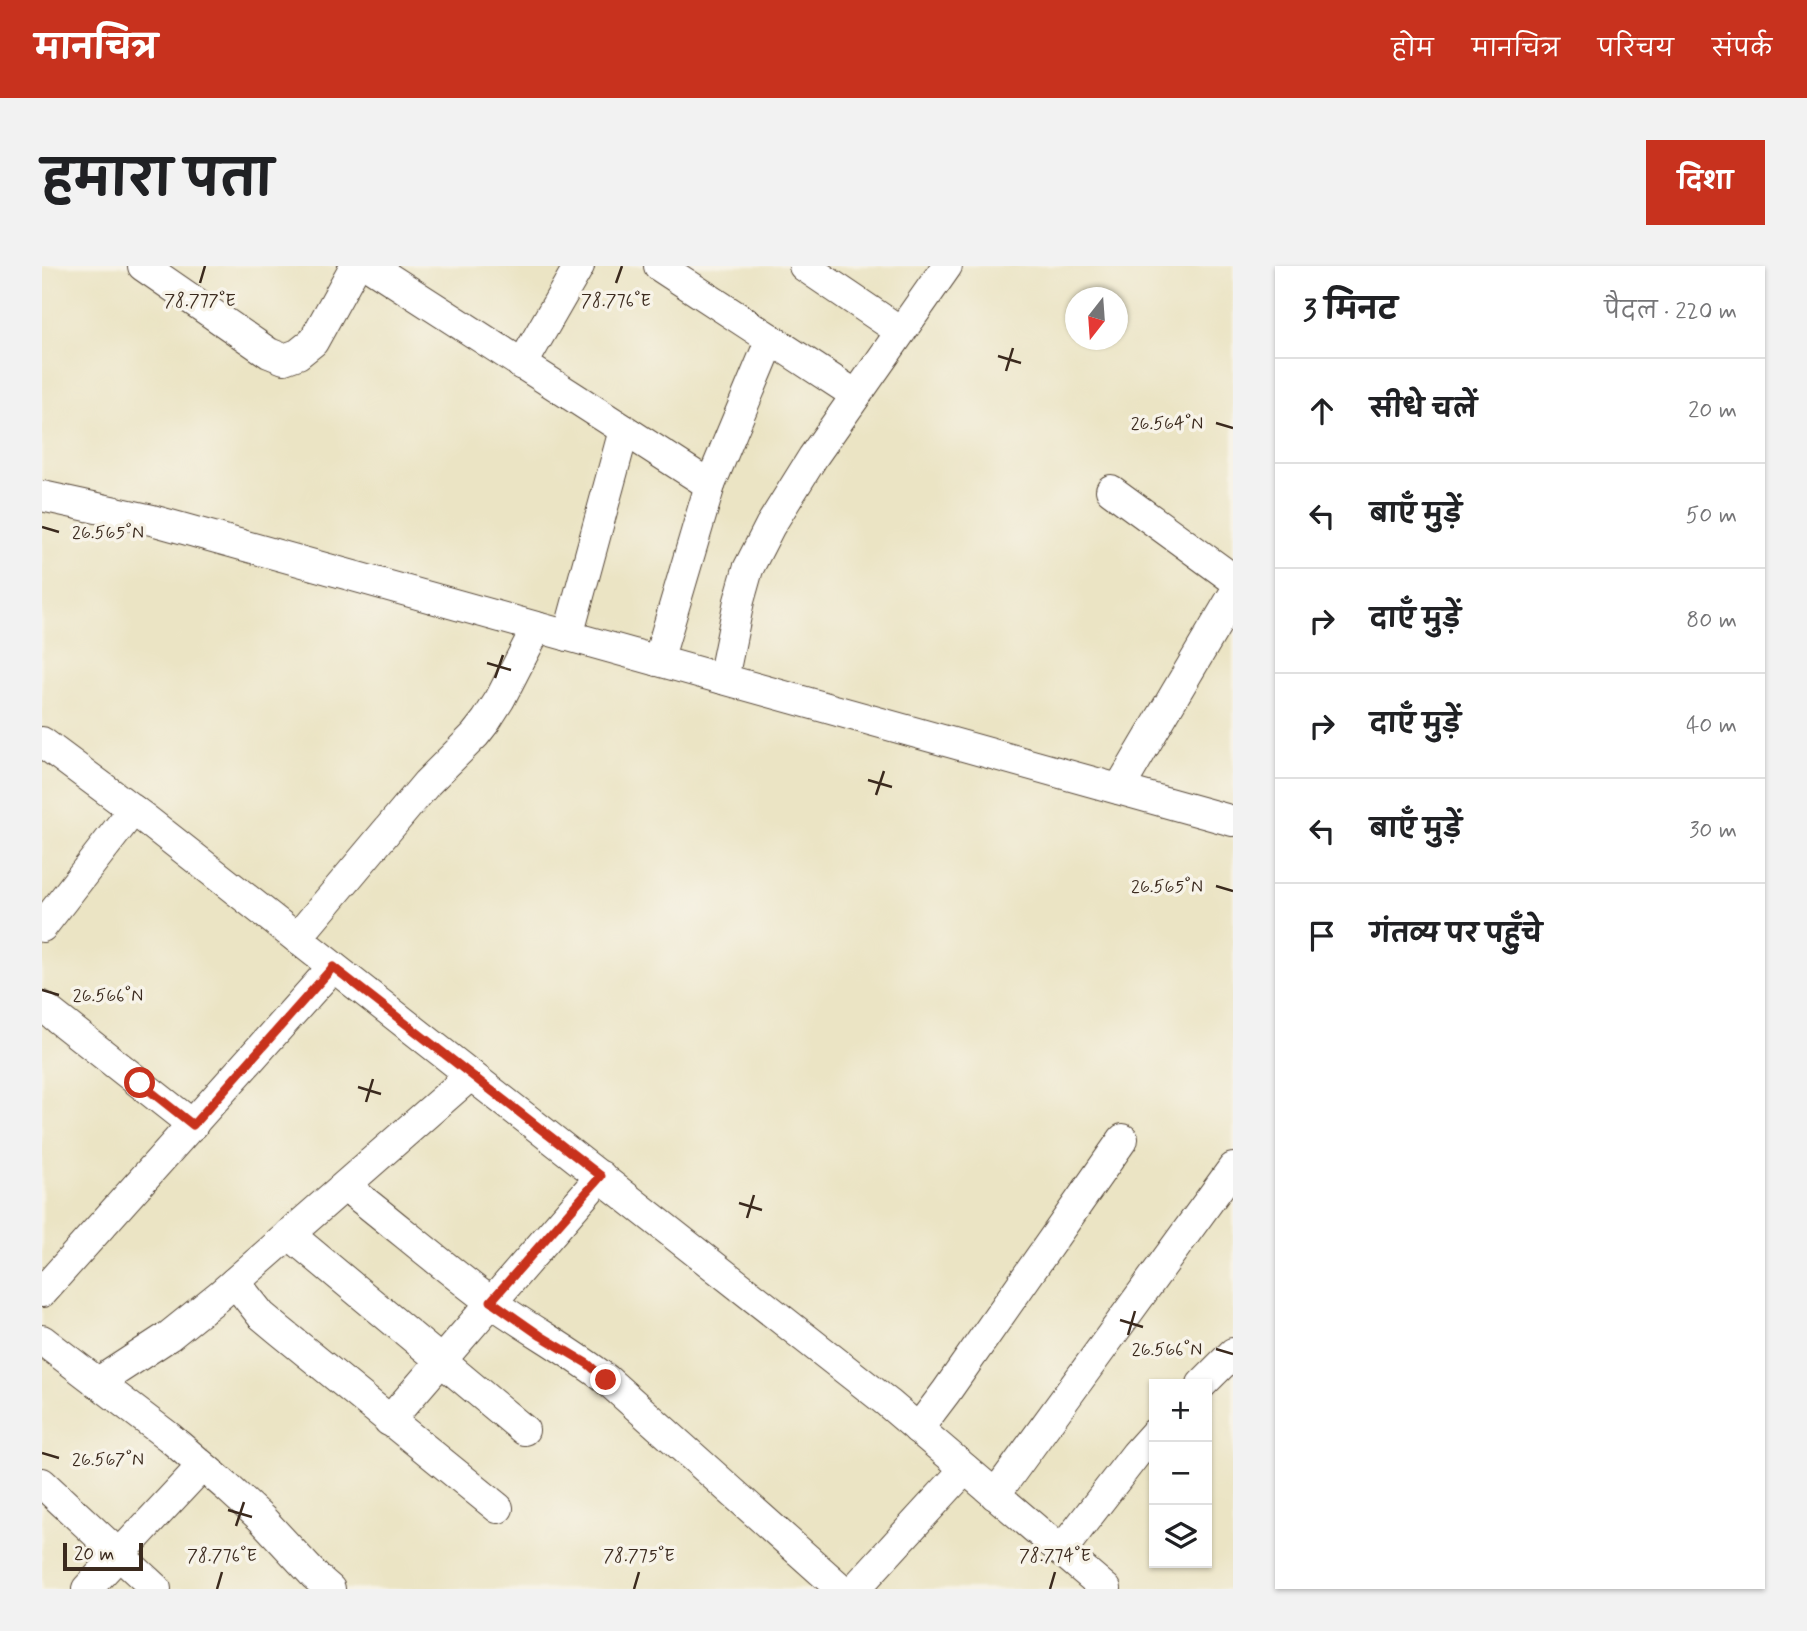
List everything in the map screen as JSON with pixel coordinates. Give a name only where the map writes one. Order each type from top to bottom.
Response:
[{"type":"street","points":[[143,266],[269,354],[285,359],[298,354],[313,342],[355,266]]},
{"type":"street","points":[[370,266],[710,485]]},
{"type":"street","points":[[522,365],[579,266]]},
{"type":"street","points":[[659,266],[856,395]]},
{"type":"street","points":[[804,266],[900,331]]},
{"type":"street","points":[[723,679],[748,569],[770,526],[856,395],[947,266]]},
{"type":"street","points":[[658,661],[710,485],[771,339]]},
{"type":"street","points":[[568,636],[624,430]]},
{"type":"street","points":[[1111,490],[1233,579]]},
{"type":"street","points":[[42,496],[152,520],[1233,821]]},
{"type":"street","points":[[1119,789],[1233,596]]},
{"type":"street","points":[[297,938],[426,782],[486,721],[537,627]]},
{"type":"street","points":[[42,742],[297,938],[888,1403],[1061,1551],[1088,1584]]},
{"type":"street","points":[[42,927],[133,810]]},
{"type":"street","points":[[42,1292],[333,967]]},
{"type":"street","points":[[42,1006],[193,1125]]},
{"type":"street","points":[[97,1382],[169,1336],[235,1282],[471,1074]]},
{"type":"street","points":[[918,1429],[1123,1139]]},
{"type":"street","points":[[995,1494],[1233,1168]]},
{"type":"street","points":[[389,1421],[601,1176]]},
{"type":"street","points":[[345,1186],[491,1301],[541,1336],[588,1364],[841,1589]]},
{"type":"street","points":[[289,1234],[524,1430]]},
{"type":"street","points":[[235,1282],[261,1315],[498,1508]]},
{"type":"street","points":[[42,1340],[169,1437],[262,1519],[330,1589]]},
{"type":"street","points":[[1207,1379],[1233,1353]]},
{"type":"street","points":[[1061,1551],[1149,1440]]},
{"type":"street","points":[[87,1589],[202,1466]]},
{"type":"street","points":[[855,1589],[964,1469]]},
{"type":"street","points":[[42,1483],[156,1589]]},
{"type":"route","points":[[140,1083],[193,1125],[333,967],[601,1176],[491,1301],[541,1336],[588,1364],[606,1380]]}]
